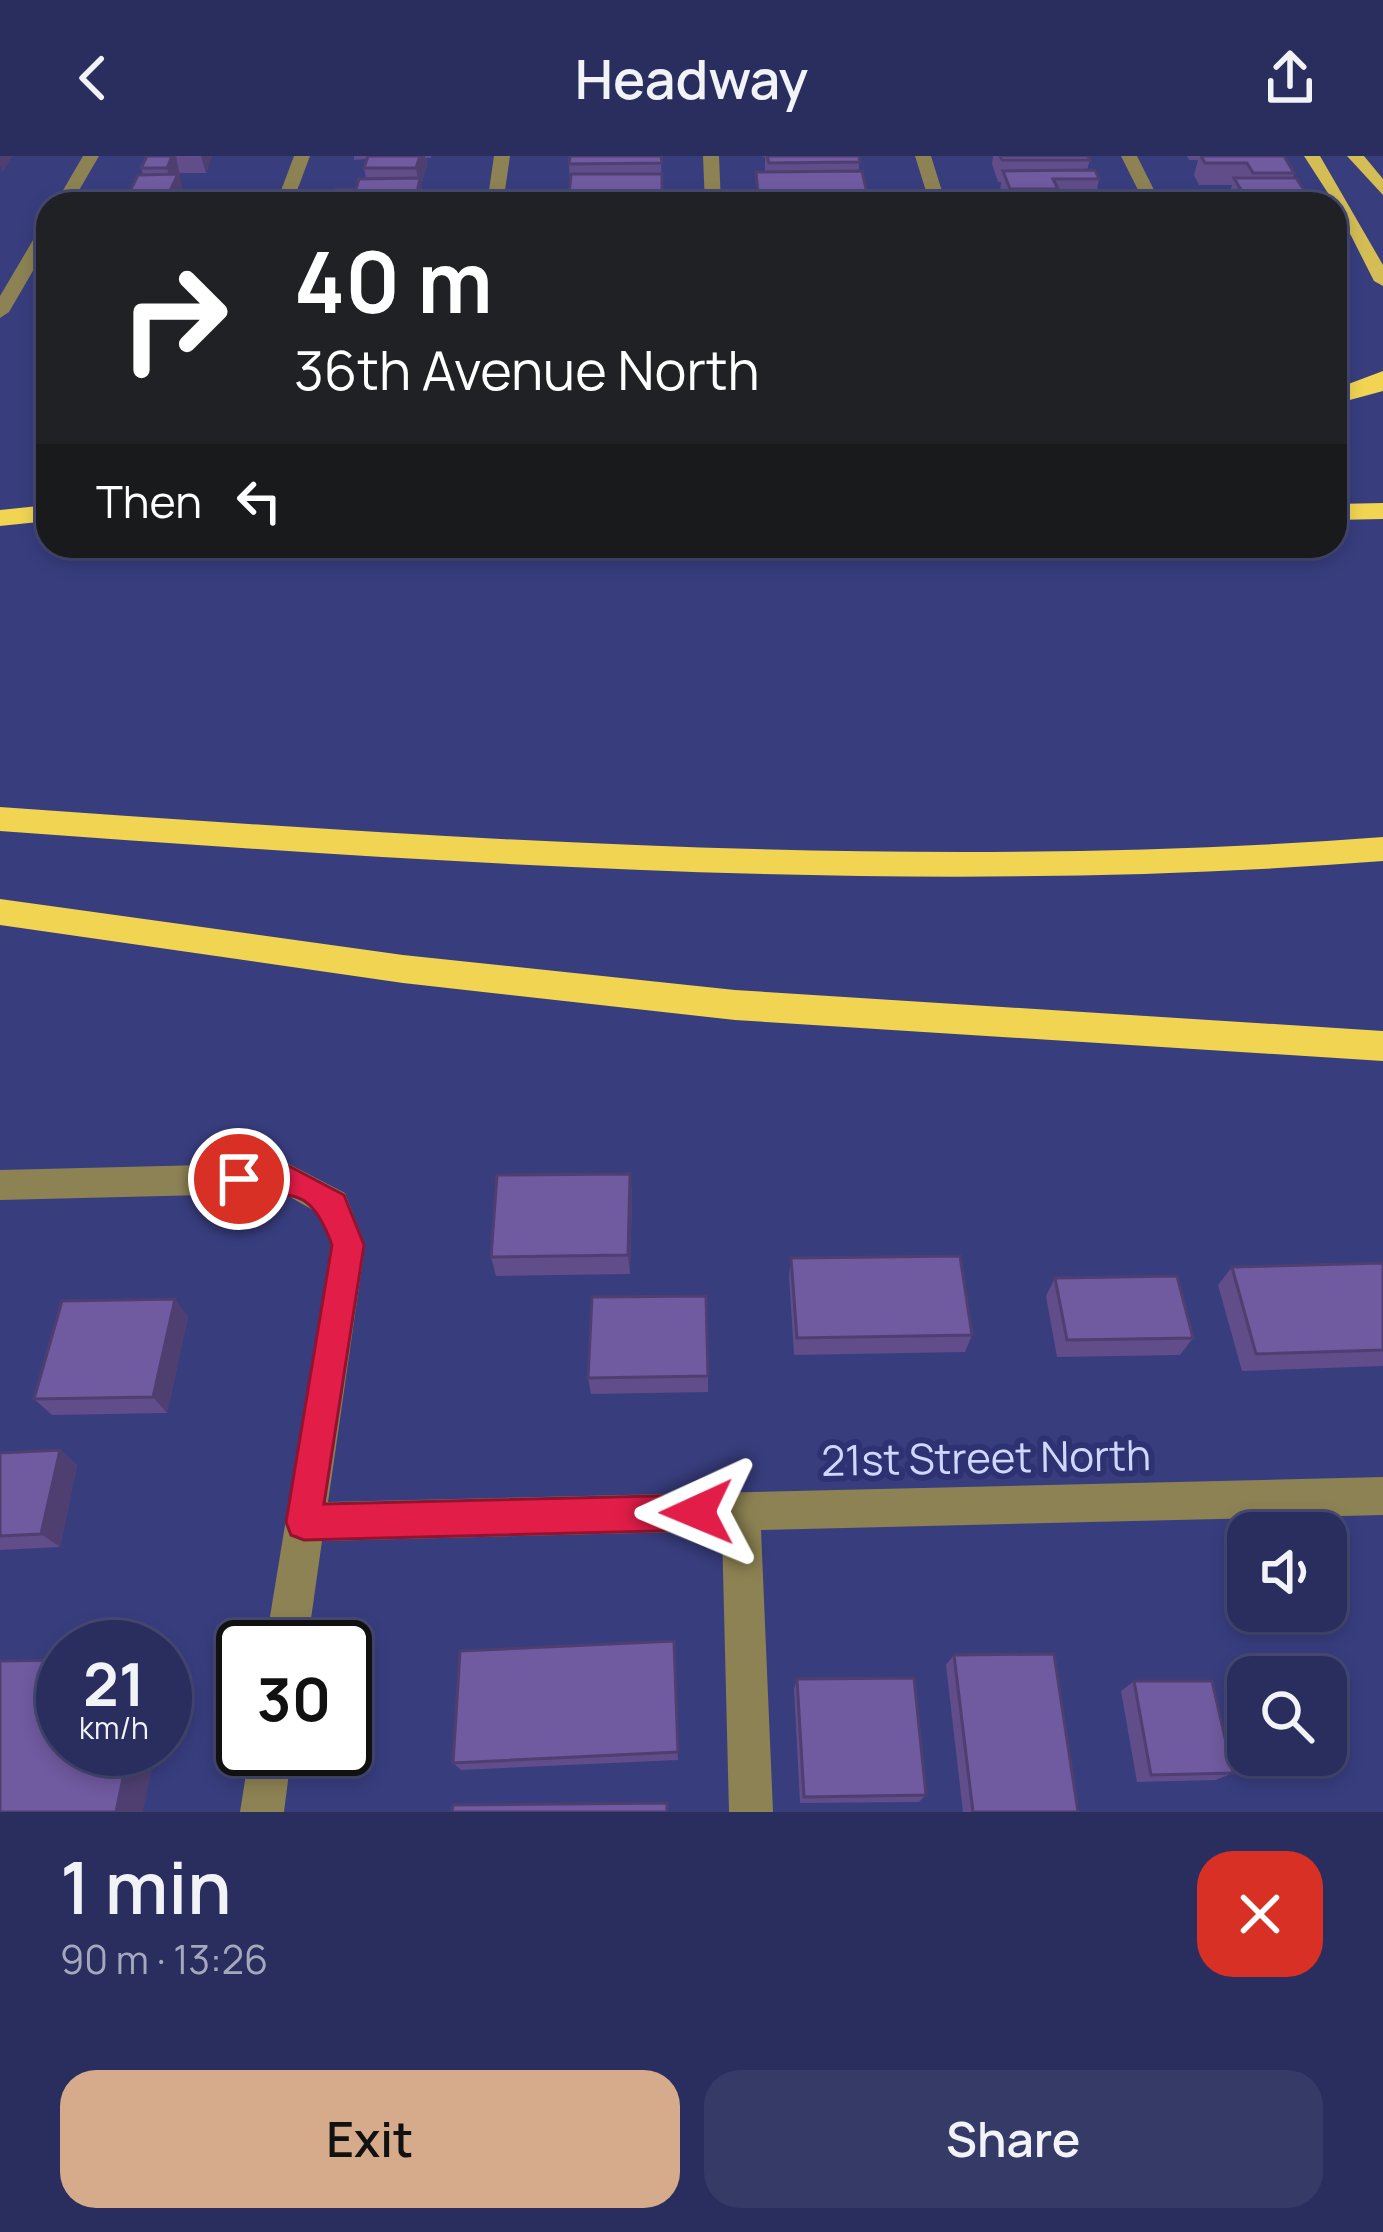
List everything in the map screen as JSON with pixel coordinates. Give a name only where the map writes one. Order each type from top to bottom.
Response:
[{"type":"highway","points":[[1347,394],[1380,384],[1383,378]]},
{"type":"highway","points":[[1347,408],[1383,407]]},
{"type":"highway","points":[[1347,512],[1383,511]]},
{"type":"highway","points":[[0,518],[36,514]]},
{"type":"highway","points":[[0,530],[36,530]]},
{"type":"highway","points":[[0,819],[268,838],[784,861],[1161,861],[1383,849]]},
{"type":"highway","points":[[0,912],[403,969],[735,1005],[1383,1046]]},
{"type":"highway","points":[[1308,1038],[1383,1035]]},
{"type":"main road","points":[[1312,156],[1332,192]]},
{"type":"main road","points":[[1354,156],[1383,190]]},
{"type":"main road","points":[[1347,218],[1383,281]]},
{"type":"street","points":[[70,192],[91,156]]},
{"type":"street","points":[[288,192],[302,156]]},
{"type":"street","points":[[497,192],[502,156]]},
{"type":"street","points":[[711,156],[712,192]]},
{"type":"street","points":[[923,156],[934,192]]},
{"type":"street","points":[[1130,156],[1147,192]]},
{"type":"street","points":[[0,312],[36,250]]},
{"type":"street","points":[[0,1185],[287,1178],[333,1204],[348,1245],[290,1620]]},
{"type":"street","name":"21st Street North","points":[[304,1522],[1383,1496]]},
{"type":"street","points":[[741,1511],[752,1812]]},
{"type":"street","points":[[262,1812],[267,1776]]},
{"type":"building","points":[[147,156],[172,156],[167,168],[141,168]]},
{"type":"building","points":[[368,156],[420,156],[416,168],[364,168]]},
{"type":"building","points":[[570,156],[661,156],[662,163],[569,164]]},
{"type":"building","points":[[767,156],[859,156],[860,162],[769,163]]},
{"type":"building","points":[[1000,156],[1088,156],[1090,160],[1002,160]]},
{"type":"building","points":[[1201,156],[1284,156],[1294,173],[1253,173],[1247,163],[1205,163]]},
{"type":"building","points":[[1095,170],[1099,179],[1053,179],[1058,189],[1010,189],[1003,171]]},
{"type":"building","points":[[862,171],[867,192],[758,192],[756,172]]},
{"type":"building","points":[[178,174],[170,192],[130,192],[138,175]]},
{"type":"building","points":[[571,174],[662,174],[662,192],[569,192]]},
{"type":"building","points":[[420,178],[417,192],[335,192],[356,189],[359,179]]},
{"type":"building","points":[[1234,178],[1296,178],[1305,192],[1242,192]]},
{"type":"building","points":[[630,1174],[628,1255],[491,1257],[497,1175]]},
{"type":"building","points":[[960,1256],[972,1335],[797,1338],[791,1258]]},
{"type":"building","points":[[1383,1263],[1383,1350],[1256,1354],[1232,1267]]},
{"type":"building","points":[[1177,1276],[1193,1338],[1067,1340],[1055,1278]]},
{"type":"building","points":[[706,1296],[708,1376],[588,1378],[592,1297]]},
{"type":"building","points":[[175,1299],[153,1397],[34,1399],[62,1301]]},
{"type":"building","points":[[60,1450],[41,1534],[0,1536],[0,1453]]},
{"type":"building","points":[[674,1641],[678,1752],[453,1763],[460,1651]]},
{"type":"building","points":[[1054,1654],[1078,1812],[973,1812],[954,1655]]},
{"type":"building","points":[[36,1660],[36,1776],[123,1776],[116,1812],[0,1812],[0,1661]]},
{"type":"building","points":[[914,1678],[926,1795],[804,1797],[797,1679]]},
{"type":"building","points":[[1134,1681],[1212,1681],[1227,1747],[1227,1773],[1151,1775]]},
{"type":"building","points":[[667,1803],[667,1812],[452,1812],[453,1805]]},
{"type":"route","points":[[239,1179],[287,1178],[333,1204],[348,1245],[304,1522],[697,1512]]}]
